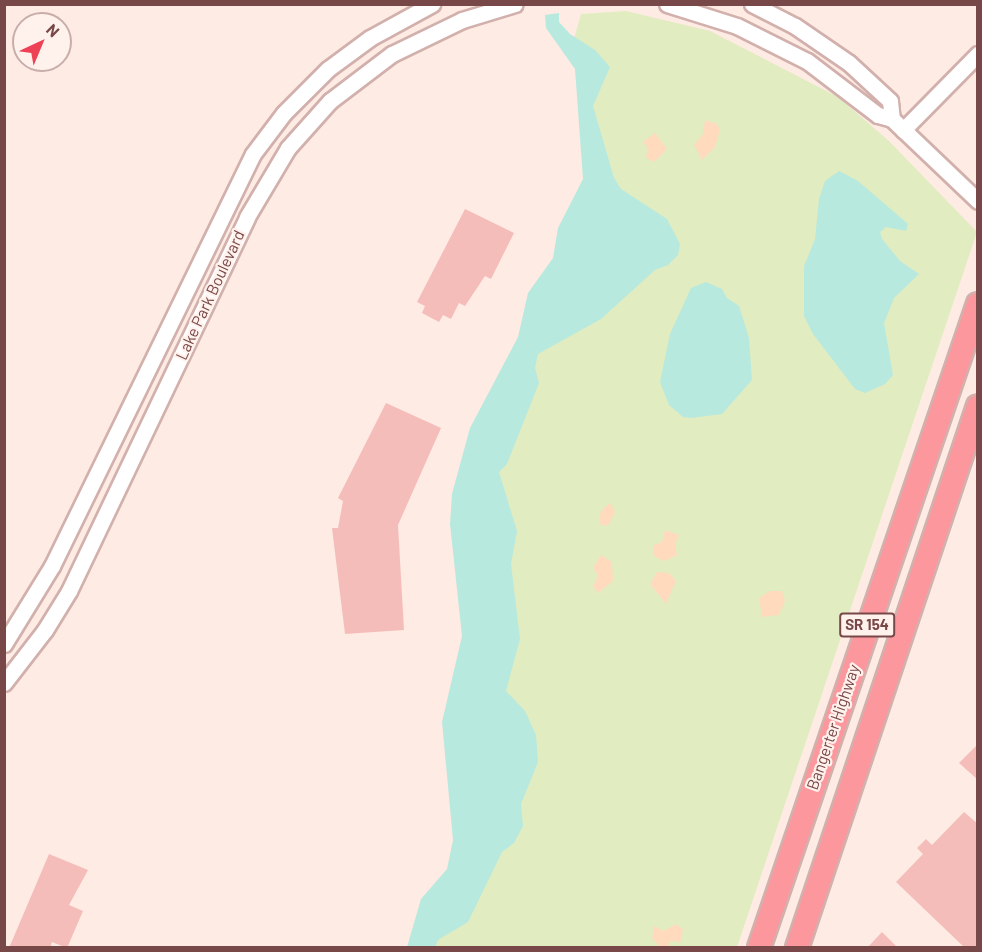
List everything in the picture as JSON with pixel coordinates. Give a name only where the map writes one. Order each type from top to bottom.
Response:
[{"type":"highway","name":"Bangerter Highway","points":[[759,948],[978,304]]},
{"type":"highway","name":"SR 154","points":[[798,948],[978,406]]},
{"type":"street","name":"Lake Park Boulevard","points":[[4,644],[52,566],[221,212],[253,154],[284,113],[328,69],[370,38],[432,4]]},
{"type":"street","name":"Lake Park Boulevard","points":[[4,683],[45,630],[69,591],[247,217],[288,148],[330,101],[392,54],[462,20],[515,4]]},
{"type":"street","points":[[667,4],[721,20],[777,44],[827,74],[878,115],[898,124],[978,201]]},
{"type":"street","points":[[752,4],[795,26],[849,63],[890,101],[898,124]]},
{"type":"street","points":[[898,124],[978,54]]},
{"type":"green space","points":[[626,11],[710,31],[838,97],[889,141],[977,232],[737,947],[432,948],[464,841],[478,479],[598,173],[574,39],[581,14]]},
{"type":"sand","points":[[705,120],[717,124],[720,130],[715,147],[702,160],[694,145],[703,134]]},
{"type":"sand","points":[[655,133],[667,149],[654,162],[646,157],[648,148],[643,142]]},
{"type":"sand","points":[[610,503],[615,512],[609,524],[603,526],[599,522],[601,511]]},
{"type":"sand","points":[[665,530],[679,535],[675,543],[677,555],[665,561],[655,557],[653,552],[654,545],[662,542]]},
{"type":"sand","points":[[601,555],[612,562],[613,581],[598,593],[593,587],[598,575],[593,568]]},
{"type":"sand","points":[[657,572],[669,573],[676,581],[666,604],[650,584]]},
{"type":"sand","points":[[770,591],[782,591],[785,601],[779,615],[762,617],[759,598]]},
{"type":"sand","points":[[675,924],[683,929],[680,943],[671,940],[668,947],[660,947],[652,938],[654,926],[664,931]]},
{"type":"water","points":[[559,13],[559,22],[570,34],[595,50],[610,67],[593,106],[614,178],[621,189],[667,219],[680,244],[678,255],[668,265],[655,270],[601,319],[538,354],[535,368],[539,383],[507,464],[499,472],[517,531],[511,564],[520,639],[506,691],[525,711],[536,735],[538,762],[521,804],[523,826],[514,843],[502,852],[468,922],[438,940],[435,947],[407,947],[421,899],[447,869],[453,840],[442,722],[462,636],[450,524],[452,494],[470,428],[518,337],[528,293],[553,258],[558,228],[583,179],[575,69],[546,28],[545,15]]},
{"type":"water","points":[[839,171],[858,181],[908,224],[906,231],[886,227],[880,232],[882,239],[900,261],[919,274],[894,298],[884,323],[893,375],[885,384],[865,393],[855,389],[813,334],[804,316],[804,266],[815,239],[819,199],[825,181]]},
{"type":"water","points":[[706,282],[722,289],[727,298],[739,306],[749,338],[752,380],[722,414],[683,417],[669,405],[660,382],[670,334],[691,288]]},
{"type":"building","points":[[465,209],[514,233],[491,279],[485,276],[465,306],[459,303],[451,319],[443,315],[439,322],[422,313],[425,306],[417,302]]},
{"type":"building","points":[[386,403],[441,428],[398,525],[404,630],[345,634],[332,528],[338,528],[343,501],[338,498]]},
{"type":"building","points":[[978,744],[978,780],[959,763]]},
{"type":"building","points":[[964,812],[978,824],[978,948],[965,948],[896,882],[923,854],[917,848],[926,839],[932,845]]},
{"type":"building","points":[[49,854],[88,870],[69,905],[83,911],[67,948],[52,942],[50,948],[9,948]]},
{"type":"building","points":[[882,932],[898,948],[867,948]]}]
